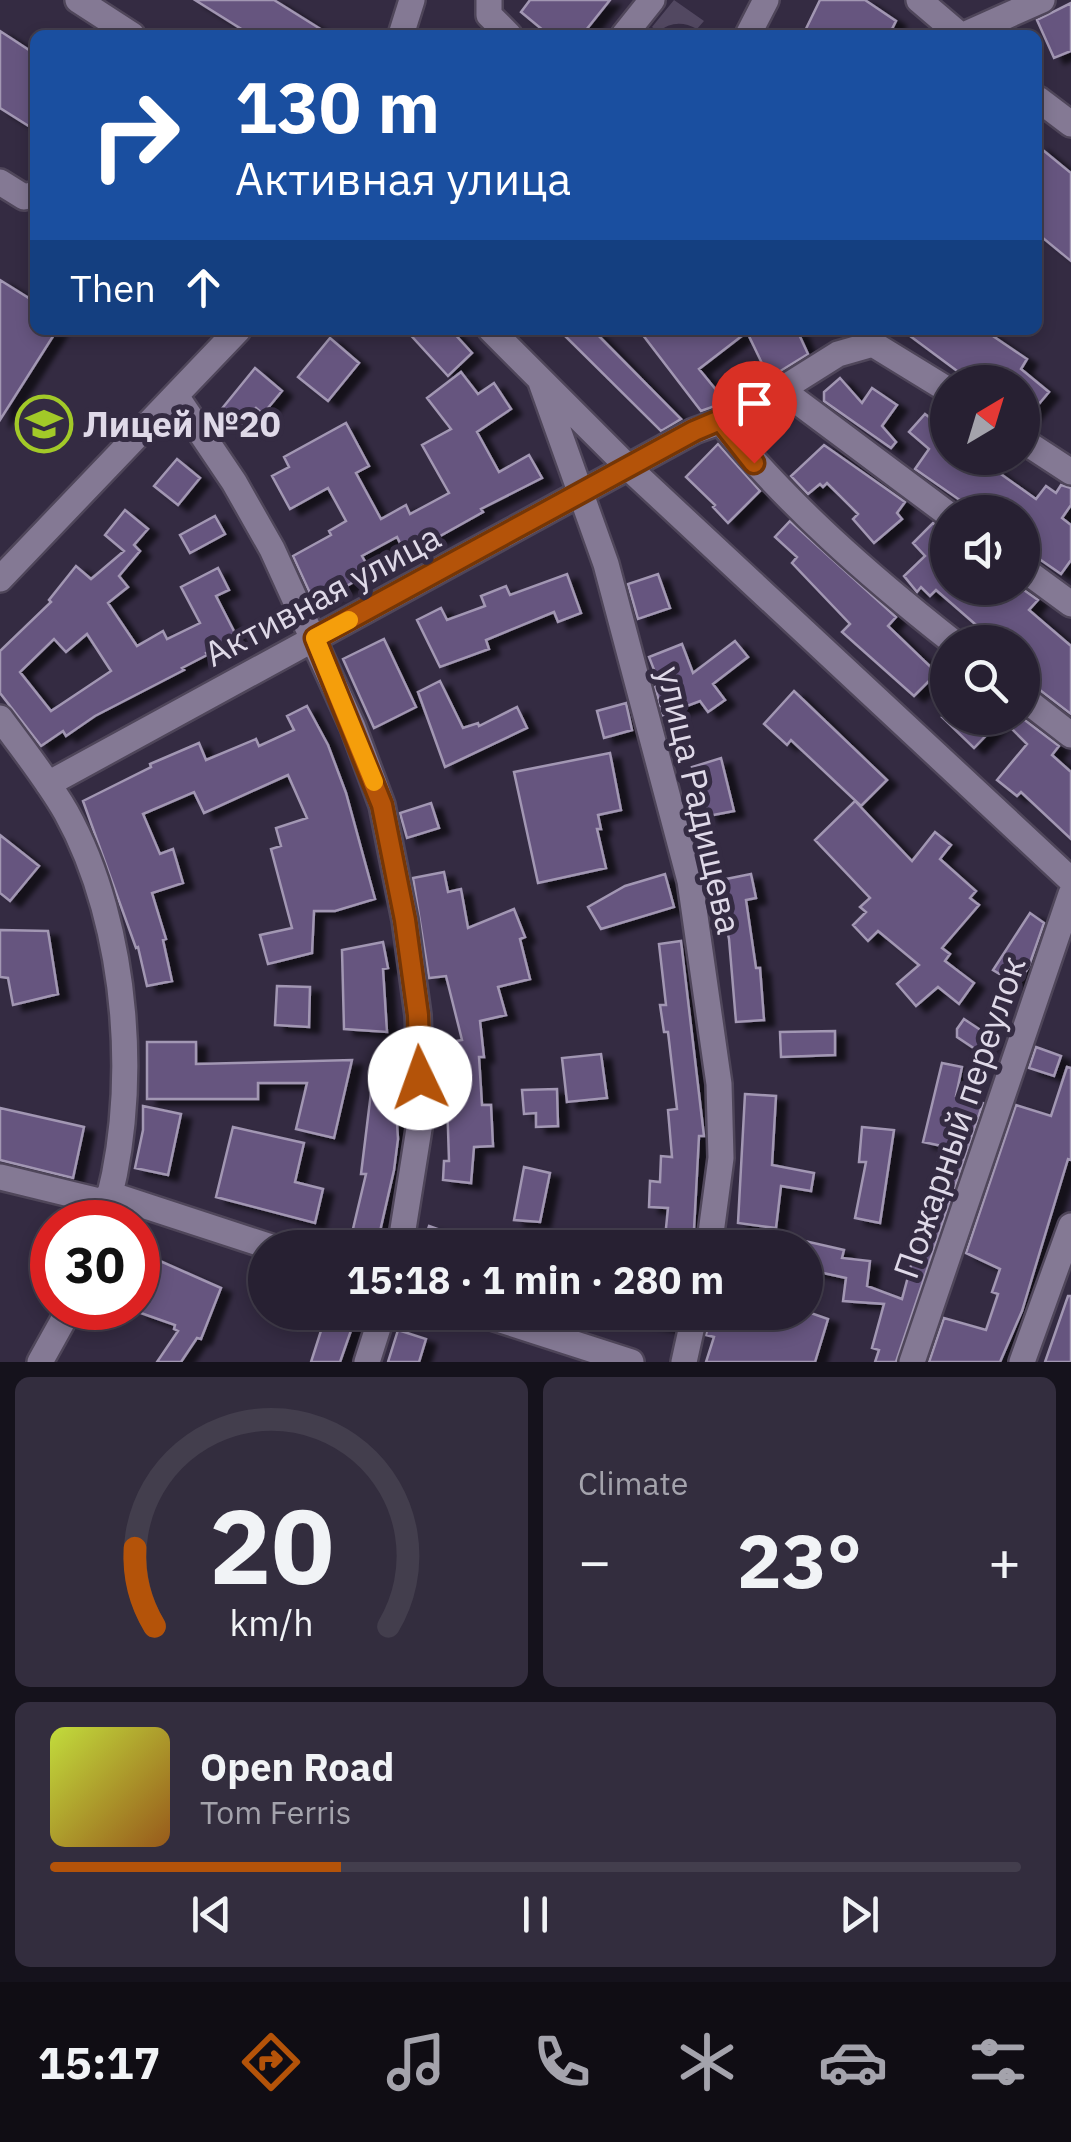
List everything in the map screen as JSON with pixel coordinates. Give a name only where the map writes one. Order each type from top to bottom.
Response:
[{"type":"street","points":[[78,0],[124,30]]},
{"type":"street","points":[[403,30],[412,0]]},
{"type":"street","points":[[490,0],[489,15],[504,30]]},
{"type":"street","points":[[628,30],[652,0]]},
{"type":"street","points":[[751,30],[766,0]]},
{"type":"street","points":[[973,30],[1042,0]]},
{"type":"street","points":[[927,16],[953,30]]},
{"type":"street","points":[[1042,102],[1071,124]]},
{"type":"street","points":[[0,182],[24,197],[30,195]]},
{"type":"street","points":[[0,579],[233,335]]},
{"type":"street","points":[[496,335],[630,469],[1071,880]]},
{"type":"street","name":"Активная улица","points":[[48,784],[694,431],[744,412],[838,354],[873,344],[930,379]]},
{"type":"street","name":"улица Радищева","points":[[542,382],[583,494],[690,881],[719,1084],[721,1158],[712,1230]]},
{"type":"street","points":[[782,390],[930,501]]},
{"type":"street","points":[[176,396],[234,482],[272,549],[315,638],[382,805],[405,920],[418,1015],[422,1110],[403,1230]]},
{"type":"street","points":[[720,420],[754,463],[837,544],[934,625]]},
{"type":"street","points":[[1040,452],[1071,472]]},
{"type":"street","points":[[1040,581],[1071,604]]},
{"type":"street","points":[[1040,711],[1071,735]]},
{"type":"street","points":[[0,718],[67,815],[106,922],[118,978],[124,1040],[118,1154],[108,1200]]},
{"type":"street","name":"Пожарный переулок","points":[[912,1362],[1071,894]]},
{"type":"street","points":[[0,1177],[81,1200]]},
{"type":"street","points":[[160,1220],[248,1242]]},
{"type":"street","points":[[1022,1362],[1071,1226]]},
{"type":"street","points":[[40,1362],[58,1330]]},
{"type":"street","points":[[367,1362],[377,1330]]},
{"type":"street","points":[[532,1330],[631,1362]]},
{"type":"street","points":[[684,1362],[691,1330]]},
{"type":"shaded area","points":[[674,0],[704,21],[697,29],[677,24],[661,30],[652,27]]},
{"type":"building","points":[[195,0],[274,0],[322,30],[243,30]]},
{"type":"building","points":[[530,0],[610,0],[586,30],[543,30],[521,12]]},
{"type":"building","points":[[820,0],[865,0],[896,21],[892,30],[805,30]]},
{"type":"building","points":[[1071,3],[1071,51],[1054,58],[1037,20]]},
{"type":"building","points":[[0,31],[30,51],[30,127],[0,108]]},
{"type":"building","points":[[1042,149],[1071,173],[1071,261],[1042,237]]},
{"type":"building","points":[[0,280],[30,299],[30,335],[54,335],[0,420]]},
{"type":"building","points":[[411,335],[456,335],[472,353],[448,376]]},
{"type":"building","points":[[564,335],[598,335],[681,419],[661,431]]},
{"type":"building","points":[[643,335],[743,335],[699,369],[726,402],[701,411]]},
{"type":"building","points":[[748,335],[799,335],[808,354],[769,378]]},
{"type":"building","points":[[909,335],[991,335],[1027,359],[1023,365],[949,365]]},
{"type":"building","points":[[330,338],[359,363],[328,401],[298,377]]},
{"type":"building","points":[[255,368],[282,391],[263,414],[256,408],[240,427],[220,411]]},
{"type":"building","points":[[461,372],[478,394],[494,383],[511,409],[477,432],[499,472],[529,455],[542,478],[481,509],[483,512],[406,555],[397,537],[362,556],[371,572],[315,604],[293,556],[331,535],[329,531],[346,521],[328,488],[290,509],[272,476],[289,467],[284,457],[346,423],[369,466],[356,473],[381,519],[406,505],[410,514],[449,493],[422,445],[451,429],[427,398]]},
{"type":"building","points":[[840,378],[862,403],[872,388],[897,405],[882,426],[896,442],[891,448],[824,401],[824,392]]},
{"type":"building","points":[[1040,385],[1049,392],[1040,403]]},
{"type":"building","points":[[925,414],[929,417],[930,475],[1002,475],[1030,495],[952,495],[915,469],[929,449],[909,432]]},
{"type":"building","points":[[718,444],[760,491],[728,523],[686,477]]},
{"type":"building","points":[[824,445],[905,502],[897,513],[902,519],[874,543],[853,519],[858,514],[827,483],[808,494],[791,476]]},
{"type":"building","points":[[177,459],[200,478],[178,505],[154,486]]},
{"type":"building","points":[[1061,485],[1071,488],[1071,505],[1062,518],[1071,525],[1071,560],[1061,574],[1040,559],[1039,495],[1046,486],[1056,493]]},
{"type":"building","points":[[125,510],[148,529],[134,545],[140,551],[119,576],[128,587],[108,603],[137,646],[163,631],[167,639],[200,623],[181,587],[218,568],[229,590],[216,596],[237,637],[66,736],[63,731],[41,746],[0,693],[0,651],[51,602],[76,566],[91,579],[124,551],[105,535]],"holes":[[[87,634],[111,671],[51,711],[20,672],[54,639],[66,652]]]},
{"type":"building","points":[[215,516],[225,534],[190,553],[180,535]]},
{"type":"building","points":[[790,521],[896,617],[888,626],[930,666],[930,680],[914,696],[842,632],[850,624],[792,563],[797,557],[775,537]]},
{"type":"building","points":[[930,526],[930,596],[921,587],[917,592],[904,576],[925,556],[913,543]]},
{"type":"building","points":[[567,574],[581,613],[558,622],[554,612],[486,640],[489,649],[440,667],[417,620],[441,608],[447,620],[485,606],[481,596],[506,586],[510,595]]},
{"type":"building","points":[[658,574],[670,608],[638,619],[628,584]]},
{"type":"building","points":[[953,605],[1034,605],[1029,610],[1071,646],[1071,714],[1040,690],[1040,625],[976,625]]},
{"type":"building","points":[[384,639],[416,707],[374,728],[343,659]]},
{"type":"building","points":[[735,641],[748,657],[713,684],[725,700],[708,712],[700,701],[663,715],[655,687],[660,685],[649,657],[682,644],[693,673]]},
{"type":"building","points":[[440,681],[463,728],[478,723],[479,726],[517,707],[527,728],[445,767],[418,692]]},
{"type":"building","points":[[794,691],[887,780],[861,806],[791,740],[787,745],[764,724]]},
{"type":"building","points":[[626,703],[632,730],[604,738],[597,711]]},
{"type":"building","points":[[307,706],[328,745],[346,793],[375,899],[335,911],[314,911],[312,953],[268,964],[260,935],[292,928],[271,849],[281,846],[276,828],[307,818],[288,775],[204,813],[194,792],[143,814],[160,854],[173,849],[183,883],[152,893],[166,939],[163,940],[172,981],[147,986],[138,947],[83,801],[151,767],[150,764],[199,743],[206,760],[256,739],[259,746],[294,730],[287,716]]},
{"type":"building","points":[[1040,732],[1059,746],[1052,755],[1071,772],[1071,839],[1021,792],[1017,796],[997,780],[1027,744],[1018,735],[1040,735]]},
{"type":"building","points":[[961,735],[987,735],[974,748]]},
{"type":"building","points":[[610,753],[621,810],[598,815],[601,829],[597,829],[606,868],[538,883],[514,772]]},
{"type":"building","points":[[721,758],[734,811],[708,816],[692,767]]},
{"type":"building","points":[[855,801],[912,861],[935,832],[951,845],[940,859],[976,891],[970,898],[979,905],[942,948],[950,954],[945,961],[974,983],[959,1004],[938,987],[916,1006],[897,984],[919,965],[878,931],[868,941],[853,925],[866,912],[860,907],[870,898],[815,840]]},
{"type":"building","points":[[431,803],[439,828],[407,838],[400,813]]},
{"type":"building","points":[[0,835],[39,866],[10,901],[0,893]]},
{"type":"building","points":[[444,872],[448,892],[461,889],[468,928],[514,909],[525,937],[520,939],[530,979],[498,987],[506,1015],[480,1021],[484,1057],[479,1057],[482,1105],[491,1105],[493,1146],[474,1147],[471,1183],[443,1180],[444,1161],[449,1161],[448,1129],[438,1044],[462,1040],[446,976],[429,978],[413,878]]},
{"type":"building","points":[[665,874],[674,907],[601,929],[588,907],[625,886]]},
{"type":"building","points":[[751,874],[756,898],[746,900],[756,968],[760,968],[764,1020],[736,1022],[729,939],[716,881]]},
{"type":"building","points":[[1030,913],[1044,923],[1018,985],[993,970]]},
{"type":"building","points":[[0,930],[48,931],[58,994],[13,1005],[8,978],[0,977]]},
{"type":"building","points":[[681,941],[704,1136],[699,1136],[694,1230],[666,1230],[668,1208],[649,1207],[650,1181],[660,1182],[661,1156],[672,1157],[668,1110],[677,1109],[668,1032],[664,1032],[660,1005],[666,1005],[659,944]]},
{"type":"building","points":[[383,942],[388,968],[383,969],[387,1032],[344,1029],[342,950]]},
{"type":"building","points":[[277,986],[310,987],[309,1027],[275,1025]]},
{"type":"building","points":[[964,1019],[991,1037],[981,1053],[957,1037]]},
{"type":"building","points":[[835,1031],[835,1055],[781,1057],[780,1032]]},
{"type":"building","points":[[147,1042],[196,1042],[196,1064],[352,1060],[334,1138],[296,1129],[307,1083],[258,1083],[258,1099],[147,1099]]},
{"type":"building","points":[[1036,1047],[1061,1056],[1054,1076],[1029,1068]]},
{"type":"building","points":[[601,1054],[607,1098],[567,1102],[562,1058]]},
{"type":"building","points":[[375,1060],[393,1060],[398,1139],[380,1230],[353,1230],[366,1174],[361,1174]]},
{"type":"building","points":[[942,1063],[962,1067],[956,1096],[983,1103],[896,1362],[875,1362],[879,1350],[872,1348],[884,1304],[843,1301],[846,1278],[823,1273],[823,1245],[844,1250],[842,1258],[870,1261],[867,1286],[902,1299],[942,1146],[923,1142]]},
{"type":"building","points":[[1067,1067],[1071,1068],[1071,1160],[1068,1159],[1022,1311],[1000,1362],[929,1362],[944,1318],[986,1330],[998,1294],[992,1292],[1000,1269],[966,1253],[1016,1105],[1051,1116]]},
{"type":"building","points":[[557,1089],[558,1126],[536,1127],[536,1113],[524,1114],[522,1090]]},
{"type":"building","points":[[745,1094],[776,1096],[772,1165],[814,1173],[811,1191],[781,1186],[776,1228],[738,1223]]},
{"type":"building","points":[[143,1106],[181,1114],[168,1175],[135,1168],[143,1130]]},
{"type":"building","points":[[0,1108],[84,1127],[73,1178],[0,1160]]},
{"type":"building","points":[[233,1127],[304,1143],[295,1182],[323,1189],[315,1223],[216,1197]]},
{"type":"building","points":[[862,1127],[894,1130],[880,1223],[855,1218],[866,1162],[859,1162]]},
{"type":"building","points":[[524,1167],[550,1173],[540,1222],[514,1220]]},
{"type":"building","points":[[160,1261],[221,1288],[201,1339],[197,1338],[181,1362],[157,1362],[178,1331],[175,1325],[160,1320]]},
{"type":"building","points":[[1068,1296],[1071,1362],[1045,1362]]},
{"type":"building","points":[[823,1317],[828,1319],[815,1362],[706,1362],[714,1337],[706,1335],[707,1330],[823,1330]]},
{"type":"building","points":[[321,1330],[351,1330],[340,1362],[311,1362]]},
{"type":"building","points":[[398,1330],[426,1339],[419,1362],[388,1362]]},
{"type":"slow traffic","points":[[349,620],[315,638],[374,782]]},
{"type":"place","name":"Лицей №20","points":[[44,424]]},
{"type":"route","points":[[420,1078],[418,1015],[405,920],[382,805],[315,638],[720,420],[754,463]]}]
